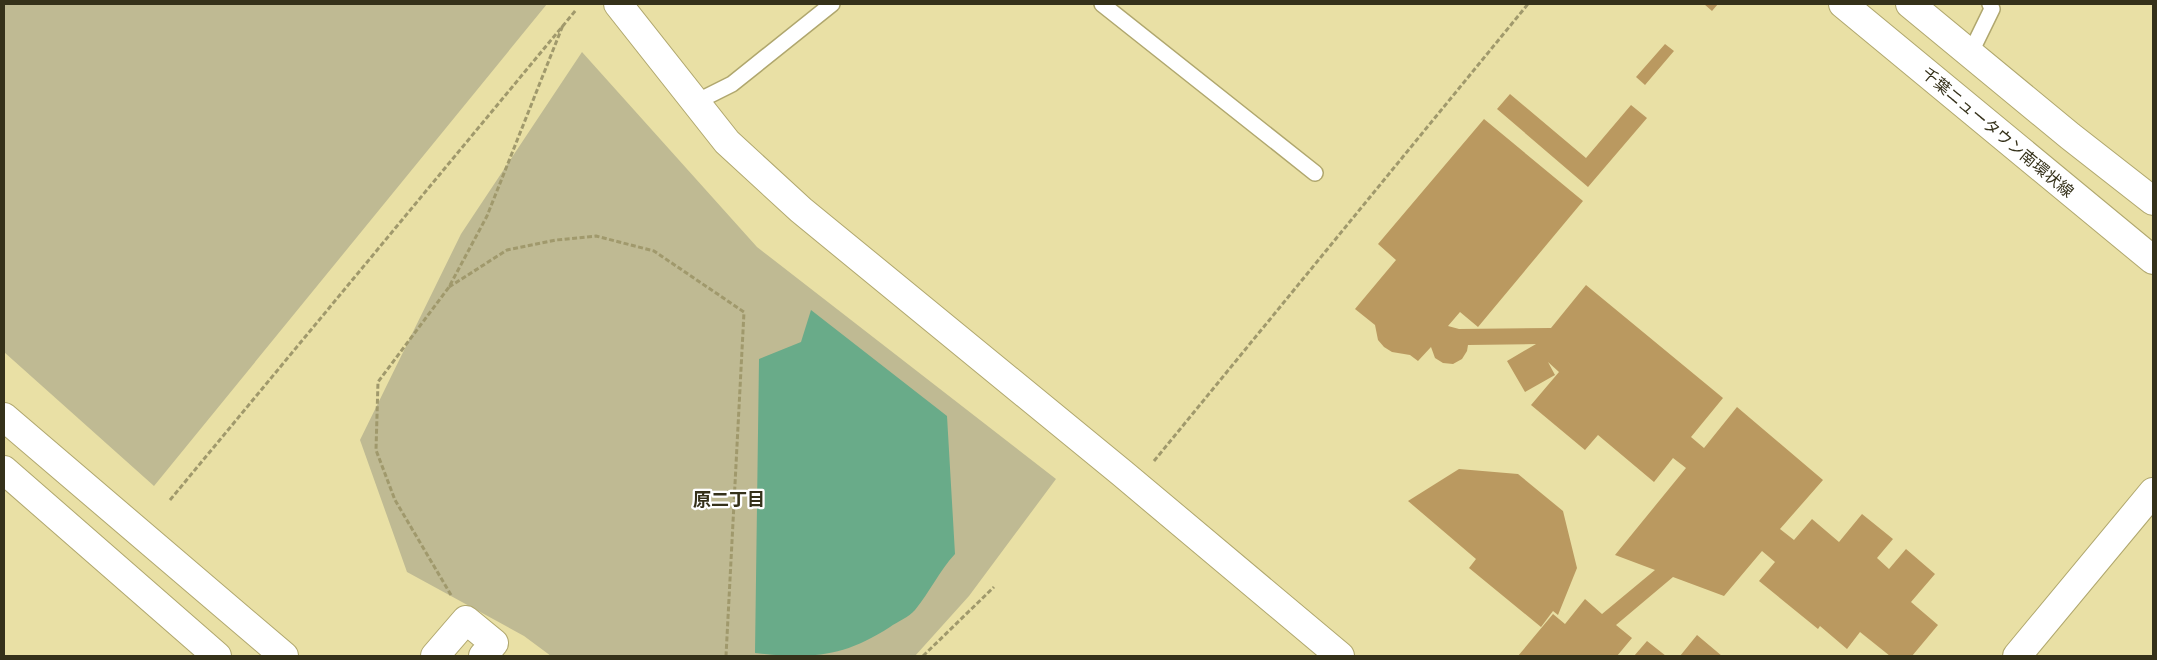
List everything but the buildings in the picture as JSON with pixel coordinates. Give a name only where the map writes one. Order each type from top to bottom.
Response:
[{"type":"street","points":[[618,4],[727,142],[801,210],[1122,473],[1340,656]]},
{"type":"street","name":"千葉ニュータウン南環状線","points":[[1843,4],[2153,260]]},
{"type":"street","points":[[1910,4],[2070,136],[2151,196]]},
{"type":"street","points":[[4,418],[279,655]]},
{"type":"street","points":[[4,470],[217,656]]},
{"type":"street","points":[[2018,656],[2153,492]]},
{"type":"street","points":[[435,656],[466,620],[489,649]]},
{"type":"lane","points":[[696,102],[732,84],[832,4]]},
{"type":"lane","points":[[1102,4],[1315,173]]},
{"type":"lane","points":[[1970,54],[1992,9],[1990,4]]},
{"type":"path","points":[[1149,467],[1528,4]]},
{"type":"path","points":[[170,500],[576,10]]},
{"type":"path","points":[[466,620],[395,500],[376,450],[378,382],[449,287],[487,216],[563,25]]},
{"type":"path","points":[[449,287],[508,250],[556,240],[596,236],[654,251],[744,312],[726,656]]},
{"type":"path","points":[[923,656],[994,587]]},
{"type":"shaded area","points":[[4,4],[547,4],[154,486],[4,352]]},
{"type":"shaded area","points":[[582,52],[757,247],[1056,479],[969,596],[915,656],[551,656],[524,636],[407,572],[360,440],[461,234]]},
{"type":"shaded area","points":[[811,310],[947,416],[955,554],[915,610],[873,637],[856,645],[825,654],[793,656],[755,653],[759,359],[801,342]]},
{"type":"district","name":"原二丁目","points":[[729,500]]}]
